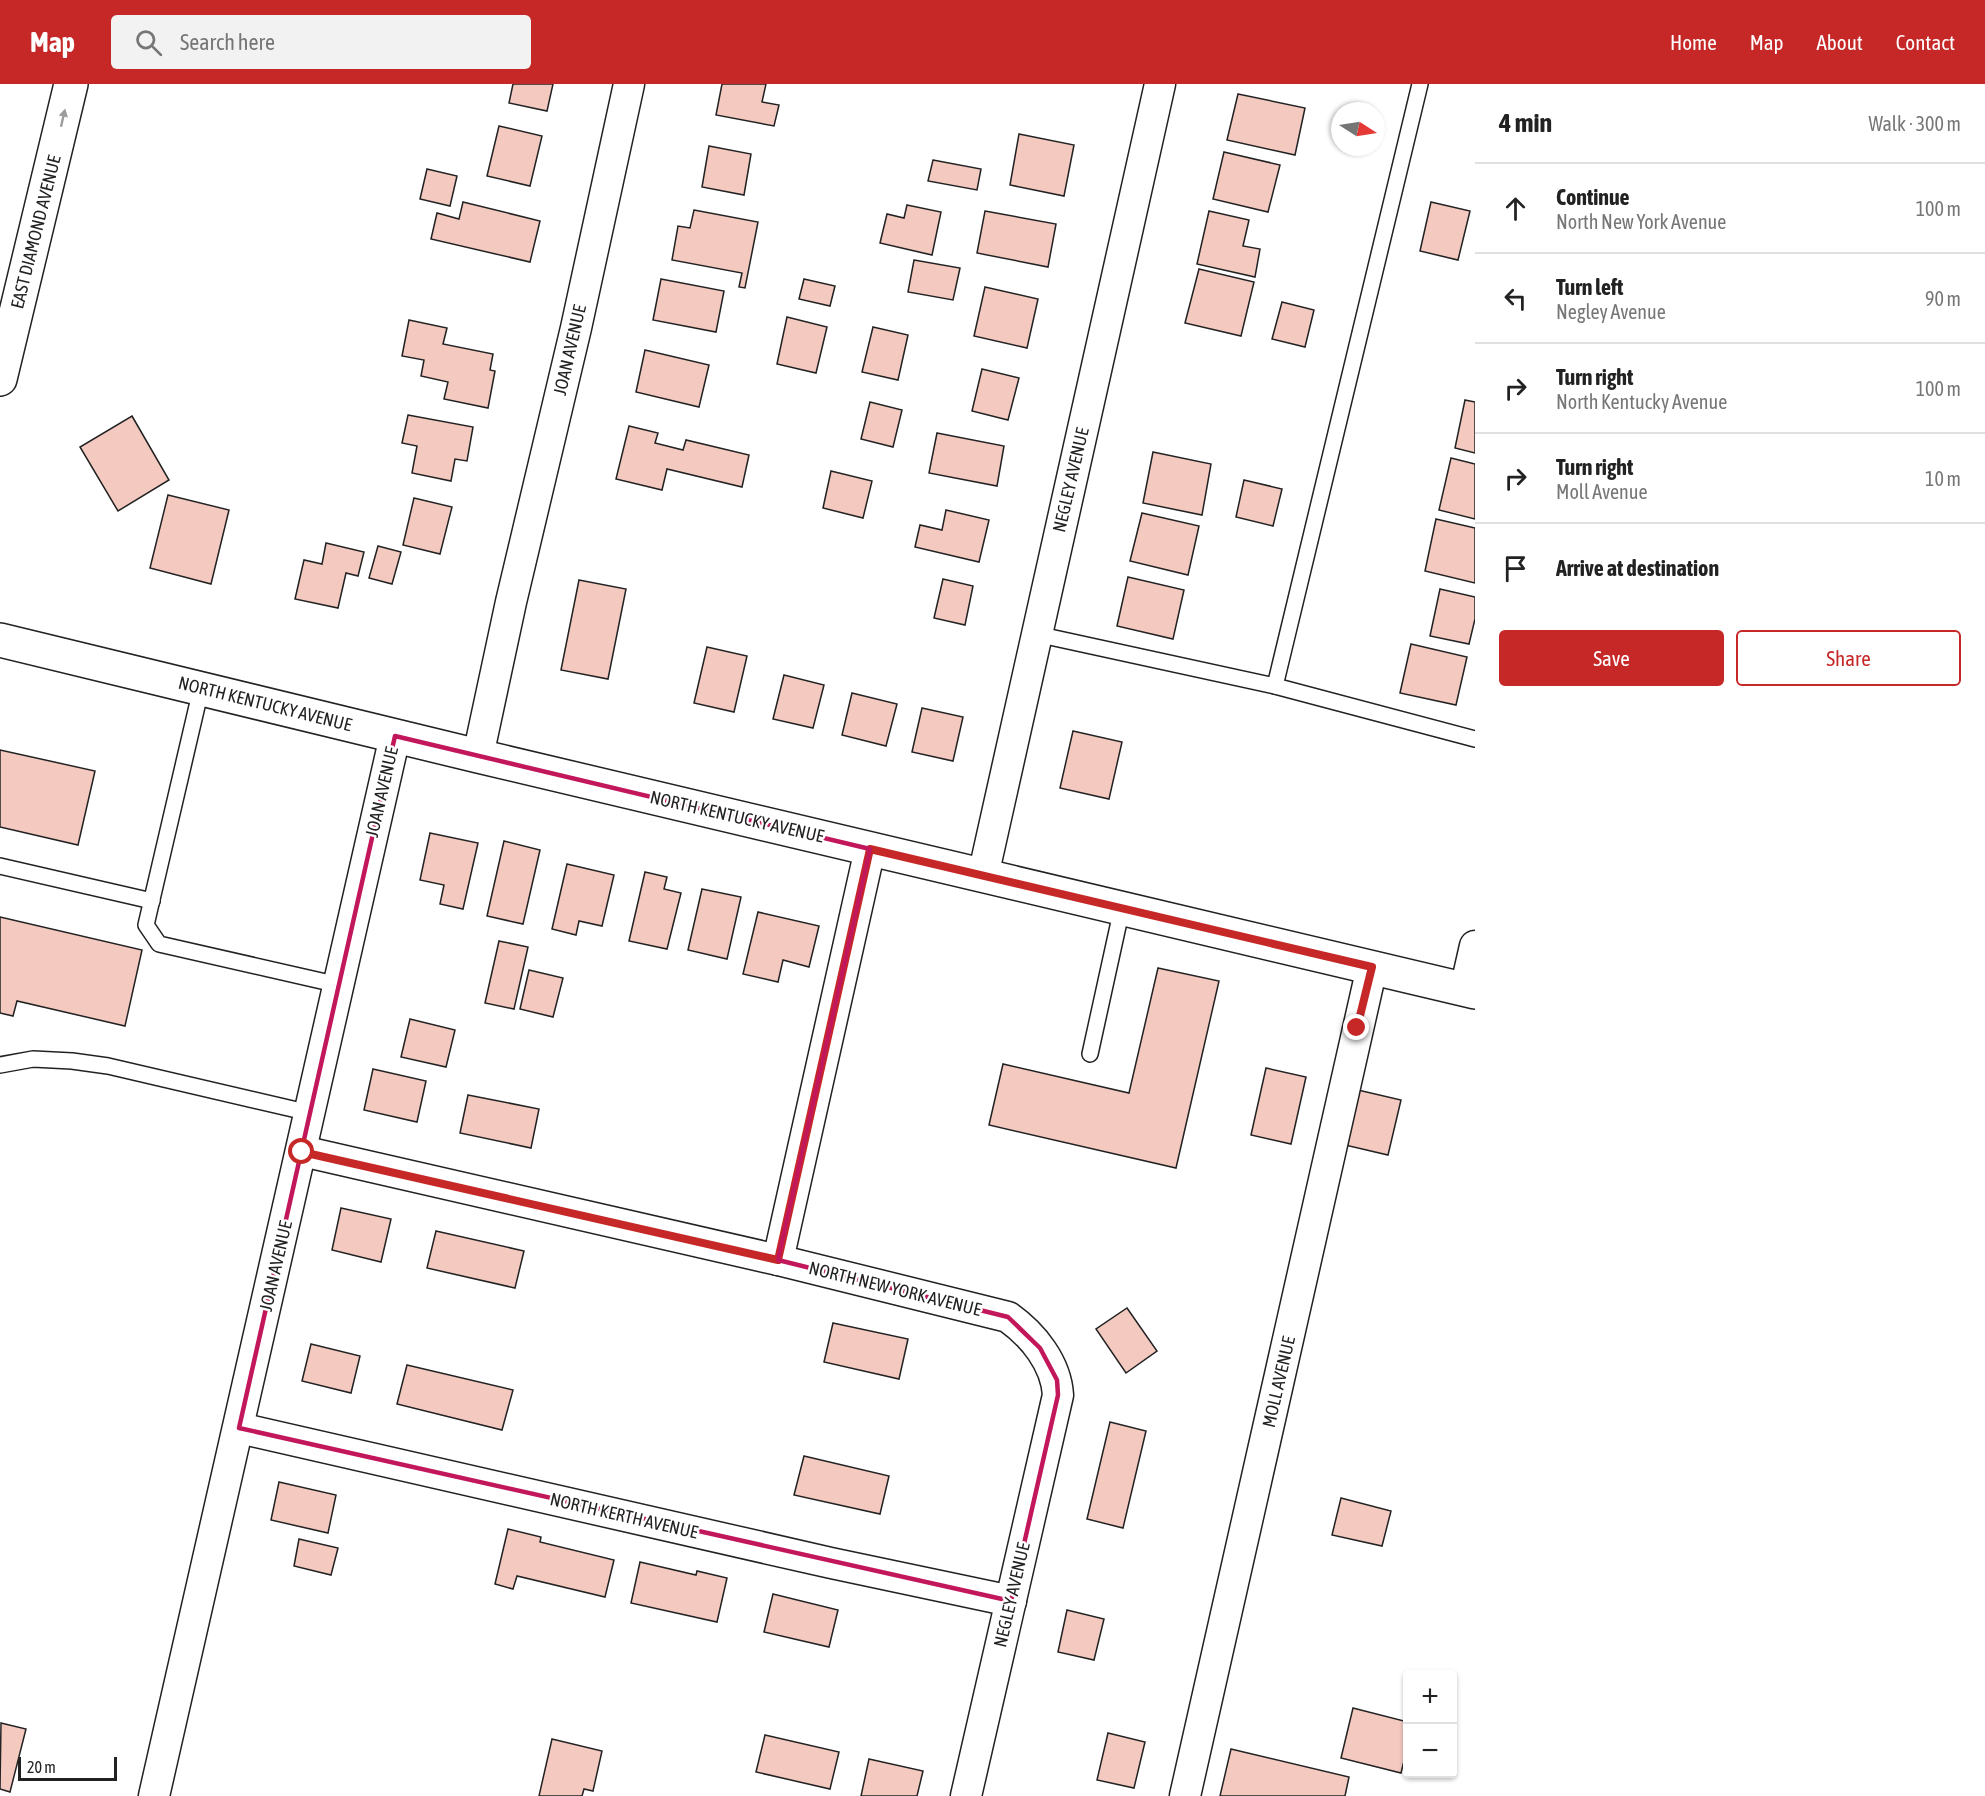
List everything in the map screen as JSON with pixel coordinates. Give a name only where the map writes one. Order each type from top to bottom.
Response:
[{"type":"street","name":"EAST DIAMOND AVENUE","points":[[0,379],[71,84]]},
{"type":"street","name":"JOAN AVENUE","points":[[478,756],[630,84]]},
{"type":"street","name":"NEGLEY AVENUE","points":[[983,876],[1160,84]]},
{"type":"street","name":"NORTH KENTUCKY AVENUE","points":[[0,640],[478,756],[1470,991]]},
{"type":"street","name":"JOAN AVENUE","points":[[154,1796],[395,736]]},
{"type":"street","points":[[778,1260],[870,849]]},
{"type":"street","points":[[1470,991],[1475,946]]},
{"type":"street","name":"MOLL AVENUE","points":[[1185,1796],[1372,967]]},
{"type":"street","name":"NORTH NEW YORK AVENUE","points":[[302,1152],[778,1260],[1008,1317],[1026,1330],[1040,1348],[1057,1380],[1058,1395]]},
{"type":"street","name":"NEGLEY AVENUE","points":[[966,1796],[1058,1395]]},
{"type":"street","name":"NORTH KERTH AVENUE","points":[[239,1428],[819,1560],[1011,1601]]},
{"type":"lane","points":[[1275,686],[1420,84]]},
{"type":"lane","points":[[1036,634],[1275,686],[1475,739]]},
{"type":"lane","points":[[201,689],[146,926],[159,944],[339,986]]},
{"type":"lane","points":[[0,866],[152,901]]},
{"type":"lane","points":[[1090,1053],[1122,908]]},
{"type":"lane","points":[[0,1065],[33,1059],[72,1060],[108,1066],[310,1113]]},
{"type":"highlighted area","points":[[395,736],[870,849],[778,1260],[1008,1317],[1040,1348],[1057,1380],[1058,1395],[1011,1601],[239,1428]]},
{"type":"building","points":[[513,84],[553,84],[547,111],[509,103]]},
{"type":"building","points":[[722,84],[766,84],[762,102],[779,105],[774,126],[716,115]]},
{"type":"building","points":[[1238,94],[1305,108],[1295,155],[1227,140]]},
{"type":"building","points":[[499,126],[542,136],[530,186],[487,176]]},
{"type":"building","points":[[1019,134],[1074,145],[1064,196],[1010,185]]},
{"type":"building","points":[[709,146],[751,154],[744,195],[702,187]]},
{"type":"building","points":[[1224,152],[1280,165],[1268,212],[1213,199]]},
{"type":"building","points":[[933,160],[981,169],[977,190],[928,181]]},
{"type":"building","points":[[427,169],[457,176],[450,206],[420,199]]},
{"type":"building","points":[[463,202],[540,221],[530,262],[431,239],[437,213],[459,219]]},
{"type":"building","points":[[1431,202],[1470,211],[1458,260],[1420,251]]},
{"type":"building","points":[[907,205],[941,212],[932,255],[880,243],[887,214],[904,218]]},
{"type":"building","points":[[694,210],[758,222],[745,288],[739,287],[742,273],[672,260],[678,226],[690,228]]},
{"type":"building","points":[[985,211],[1056,224],[1048,267],[977,253]]},
{"type":"building","points":[[1209,211],[1249,220],[1243,246],[1260,249],[1255,277],[1197,264]]},
{"type":"building","points":[[914,260],[960,268],[953,300],[908,292]]},
{"type":"building","points":[[1199,269],[1254,282],[1241,336],[1185,323]]},
{"type":"building","points":[[661,279],[724,291],[716,332],[653,320]]},
{"type":"building","points":[[804,279],[835,286],[830,306],[799,299]]},
{"type":"building","points":[[985,287],[1038,299],[1027,348],[974,336]]},
{"type":"building","points":[[1282,302],[1314,310],[1305,347],[1272,339]]},
{"type":"building","points":[[787,317],[827,327],[816,373],[777,364]]},
{"type":"building","points":[[409,320],[447,328],[443,344],[493,354],[490,370],[495,371],[488,408],[444,399],[448,382],[421,376],[424,360],[402,356]]},
{"type":"building","points":[[873,327],[908,335],[898,380],[862,372]]},
{"type":"building","points":[[645,350],[709,365],[699,407],[636,392]]},
{"type":"building","points":[[982,369],[1019,378],[1008,420],[972,411]]},
{"type":"building","points":[[1465,400],[1475,402],[1475,453],[1455,448]]},
{"type":"building","points":[[870,402],[902,410],[893,447],[861,439]]},
{"type":"building","points":[[408,415],[473,427],[467,461],[455,459],[451,481],[412,473],[417,446],[402,443]]},
{"type":"building","points":[[132,416],[169,480],[118,511],[80,447]]},
{"type":"building","points":[[629,426],[658,433],[655,443],[683,450],[686,440],[749,455],[742,487],[667,469],[662,490],[616,479]]},
{"type":"building","points":[[937,433],[1004,446],[997,486],[929,473]]},
{"type":"building","points":[[1153,452],[1211,464],[1202,515],[1143,503]]},
{"type":"building","points":[[1451,458],[1475,464],[1475,519],[1439,510]]},
{"type":"building","points":[[831,471],[872,481],[863,518],[823,508]]},
{"type":"building","points":[[1244,480],[1282,489],[1273,526],[1236,517]]},
{"type":"building","points":[[168,495],[229,510],[211,584],[150,568]]},
{"type":"building","points":[[414,498],[452,507],[440,554],[403,545]]},
{"type":"building","points":[[946,510],[989,520],[979,562],[915,547],[920,525],[942,530]]},
{"type":"building","points":[[1142,513],[1199,526],[1188,575],[1130,561]]},
{"type":"building","points":[[1436,519],[1475,528],[1475,583],[1425,571]]},
{"type":"building","points":[[326,543],[364,552],[358,576],[346,573],[338,608],[295,599],[304,560],[322,564]]},
{"type":"building","points":[[378,546],[401,552],[392,584],[369,578]]},
{"type":"building","points":[[1128,577],[1184,590],[1173,639],[1117,626]]},
{"type":"building","points":[[943,579],[973,586],[965,625],[934,618]]},
{"type":"building","points":[[579,580],[626,589],[608,679],[561,670]]},
{"type":"building","points":[[1440,589],[1475,597],[1475,619],[1469,644],[1430,636]]},
{"type":"building","points":[[1411,644],[1467,657],[1456,705],[1400,693]]},
{"type":"building","points":[[707,647],[747,656],[734,712],[694,703]]},
{"type":"building","points":[[784,675],[824,685],[813,728],[773,719]]},
{"type":"building","points":[[852,693],[897,704],[886,746],[842,735]]},
{"type":"building","points":[[922,708],[963,717],[953,761],[912,752]]},
{"type":"building","points":[[1073,731],[1122,742],[1109,799],[1060,788]]},
{"type":"building","points":[[0,750],[95,771],[78,845],[0,827]]},
{"type":"building","points":[[430,833],[478,843],[463,909],[440,904],[444,885],[420,880]]},
{"type":"building","points":[[504,841],[540,850],[523,924],[487,916]]},
{"type":"building","points":[[567,864],[614,875],[602,926],[579,921],[576,935],[552,929]]},
{"type":"building","points":[[645,872],[667,877],[664,889],[681,893],[667,949],[629,941]]},
{"type":"building","points":[[702,889],[741,897],[727,959],[688,950]]},
{"type":"building","points":[[758,912],[819,926],[809,967],[783,960],[778,982],[743,974]]},
{"type":"building","points":[[0,917],[142,950],[125,1026],[17,1001],[13,1016],[0,1013]]},
{"type":"building","points":[[499,941],[528,947],[514,1009],[485,1003]]},
{"type":"building","points":[[1158,968],[1219,981],[1176,1168],[989,1125],[1003,1064],[1129,1093]]},
{"type":"building","points":[[529,970],[563,978],[553,1017],[520,1009]]},
{"type":"building","points":[[410,1019],[455,1030],[446,1067],[401,1057]]},
{"type":"building","points":[[1266,1068],[1306,1077],[1291,1144],[1251,1135]]},
{"type":"building","points":[[373,1069],[426,1081],[417,1122],[364,1110]]},
{"type":"building","points":[[1358,1090],[1401,1100],[1388,1155],[1345,1145]]},
{"type":"building","points":[[468,1095],[539,1109],[531,1148],[460,1133]]},
{"type":"building","points":[[341,1208],[391,1219],[381,1262],[332,1250]]},
{"type":"building","points":[[436,1231],[524,1251],[515,1288],[427,1268]]},
{"type":"building","points":[[1127,1308],[1157,1351],[1126,1373],[1096,1329]]},
{"type":"building","points":[[833,1323],[908,1339],[899,1379],[824,1362]]},
{"type":"building","points":[[311,1344],[360,1356],[351,1393],[302,1381]]},
{"type":"building","points":[[407,1365],[513,1390],[502,1430],[397,1404]]},
{"type":"building","points":[[1110,1422],[1146,1431],[1123,1528],[1087,1519]]},
{"type":"building","points":[[804,1456],[889,1476],[880,1514],[794,1495]]},
{"type":"building","points":[[279,1482],[336,1495],[328,1533],[271,1520]]},
{"type":"building","points":[[1341,1498],[1391,1511],[1382,1546],[1332,1535]]},
{"type":"building","points":[[508,1529],[541,1537],[540,1542],[614,1560],[605,1597],[517,1576],[513,1589],[495,1584]]},
{"type":"building","points":[[299,1539],[338,1548],[331,1575],[294,1566]]},
{"type":"building","points":[[640,1562],[696,1575],[697,1571],[727,1578],[717,1622],[631,1603]]},
{"type":"building","points":[[773,1594],[838,1610],[829,1647],[764,1632]]},
{"type":"building","points":[[1067,1610],[1104,1619],[1094,1660],[1058,1652]]},
{"type":"building","points":[[1353,1708],[1403,1721],[1401,1773],[1341,1758]]},
{"type":"building","points":[[1,1723],[26,1729],[10,1792],[0,1789]]},
{"type":"building","points":[[1108,1733],[1145,1742],[1134,1788],[1097,1780]]},
{"type":"building","points":[[765,1735],[839,1752],[830,1789],[756,1772]]},
{"type":"building","points":[[552,1739],[602,1751],[593,1791],[584,1789],[582,1796],[539,1796]]},
{"type":"building","points":[[1231,1749],[1349,1777],[1345,1796],[1220,1796]]},
{"type":"building","points":[[869,1759],[923,1771],[917,1796],[861,1796]]},
{"type":"route","points":[[302,1152],[778,1260],[870,849],[1372,967],[1357,1028]]}]
